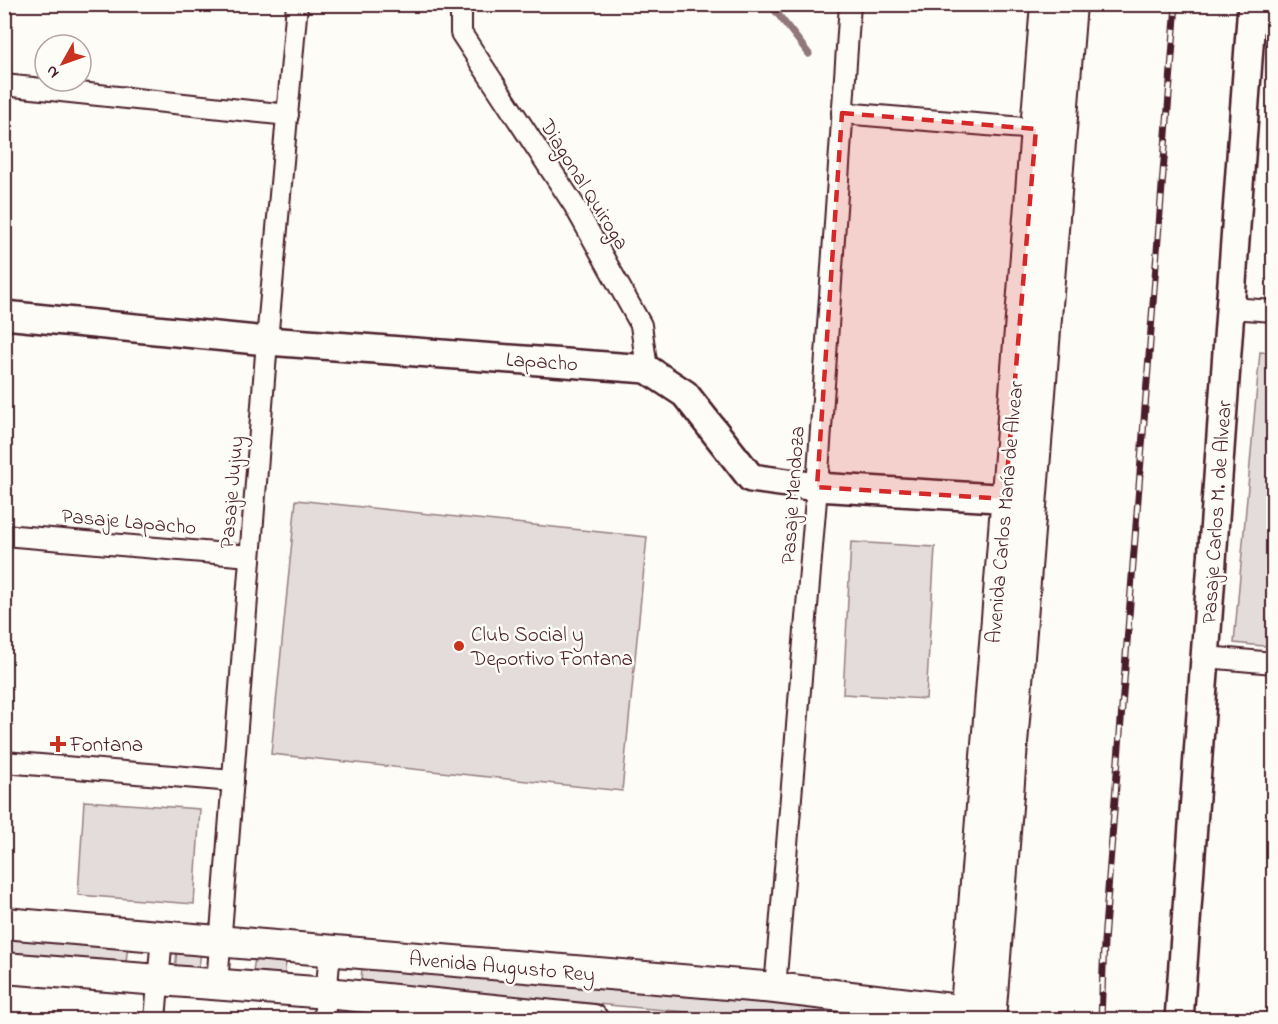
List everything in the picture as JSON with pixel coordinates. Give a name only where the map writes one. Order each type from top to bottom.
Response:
[{"type":"main road","name":"Avenida Carlos María de Alvear","points":[[982,1017],[1018,500],[1036,129],[1046,4]]},
{"type":"main road","name":"Avenida Carlos María de Alvear","points":[[1018,500],[1071,4]]},
{"type":"main road","name":"Avenida Augusto Rey","points":[[4,923],[775,988],[982,1017]]},
{"type":"main road","name":"Avenida Augusto Rey","points":[[4,968],[217,984],[325,1006],[593,1020]]},
{"type":"street","name":"Pasaje Jujuy","points":[[217,984],[267,341],[297,4]]},
{"type":"street","name":"Diagonal Quiroga","points":[[461,4],[461,33],[574,205],[640,325],[648,369]]},
{"type":"street","name":"Pasaje Mendoza","points":[[775,988],[817,487],[850,4]]},
{"type":"street","name":"Pasaje Carlos M. de Alvear","points":[[1179,1020],[1252,4]]},
{"type":"street","points":[[4,85],[288,115]]},
{"type":"street","points":[[842,113],[1036,129]]},
{"type":"street","points":[[1230,308],[1274,311]]},
{"type":"street","name":"Lapacho","points":[[4,315],[267,341],[648,369],[685,394],[751,478],[817,487],[1018,500]]},
{"type":"street","name":"Pasaje Lapacho","points":[[4,535],[250,556]]},
{"type":"street","points":[[1206,657],[1274,663]]},
{"type":"street","points":[[4,762],[233,781]]},
{"type":"street","points":[[155,1020],[162,935]]},
{"type":"street","points":[[325,1006],[330,951]]},
{"type":"highlighted area","points":[[842,113],[1036,129],[1005,499],[817,487]]},
{"type":"shaded area","points":[[1260,352],[1274,353],[1273,647],[1234,643]]},
{"type":"shaded area","name":"Club Social y Deportivo Fontana","points":[[296,500],[647,537],[622,791],[271,754]]},
{"type":"shaded area","points":[[851,542],[935,547],[926,699],[843,694]]},
{"type":"shaded area","points":[[84,801],[200,809],[194,904],[78,895]]},
{"type":"shaded area","points":[[4,935],[128,945],[126,962],[5,952]]},
{"type":"shaded area","points":[[177,950],[201,953],[198,972],[175,970]]},
{"type":"shaded area","points":[[255,958],[286,963],[284,976],[253,971]]},
{"type":"shaded area","points":[[362,966],[913,1016],[913,1020],[765,1019],[361,983]]},
{"type":"waterway","points":[[770,4],[809,54]]},
{"type":"railway","points":[[1101,1020],[1104,942],[1176,4]]},
{"type":"place","name":"Club Social y Deportivo Fontana","points":[[459,646]]},
{"type":"place","name":"Fontana","points":[[58,744]]}]
